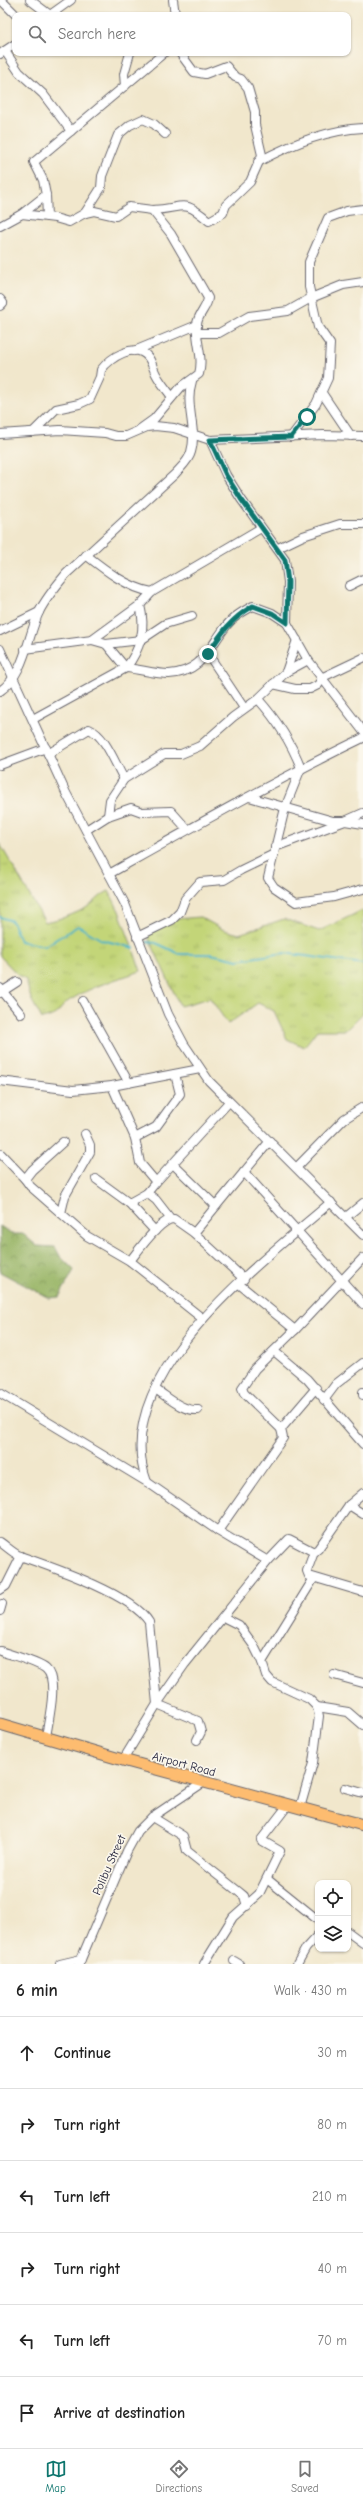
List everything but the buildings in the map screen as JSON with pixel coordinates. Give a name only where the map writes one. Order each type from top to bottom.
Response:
[{"type":"highway","name":"Airport Road","points":[[0,1724],[123,1760],[363,1825]]},
{"type":"street","points":[[1,0],[13,12]]},
{"type":"street","points":[[30,0],[46,12]]},
{"type":"street","points":[[54,12],[70,0]]},
{"type":"street","points":[[173,0],[175,12]]},
{"type":"street","points":[[12,46],[3,53],[19,72],[42,94],[71,131]]},
{"type":"street","points":[[125,86],[124,74],[129,56]]},
{"type":"street","points":[[47,217],[46,195],[43,180],[34,162],[71,131],[91,117],[99,106],[160,56]]},
{"type":"street","points":[[22,214],[47,217],[68,222],[85,213],[94,212],[116,216],[129,207],[152,210],[172,210],[183,205],[193,208],[209,222],[223,214],[226,205],[250,182],[257,163],[262,155],[255,125],[255,112],[248,88],[241,79],[235,78],[226,66],[206,74],[194,72],[182,56]]},
{"type":"street","points":[[85,213],[101,188],[102,176],[118,135],[130,125],[144,119],[154,124],[165,134]]},
{"type":"street","points":[[257,163],[276,152],[337,130],[363,128]]},
{"type":"street","points":[[0,226],[22,214],[46,195]]},
{"type":"street","points":[[291,437],[322,393],[328,378],[331,349],[318,327],[311,298],[309,262],[328,218],[347,211],[363,209]]},
{"type":"street","points":[[0,434],[86,431],[116,436],[126,436],[154,420],[173,395],[199,374],[202,361],[198,329],[208,298],[171,234],[152,210]]},
{"type":"street","points":[[33,432],[56,409],[79,404],[90,399],[105,365],[124,352],[133,351],[198,329],[219,333],[244,318],[288,311],[311,298],[343,285],[363,282]]},
{"type":"street","points":[[0,299],[3,303],[0,306]]},
{"type":"street","points":[[133,351],[141,352],[148,356],[156,375],[173,395],[188,395]]},
{"type":"street","points":[[0,691],[14,679],[39,612],[50,593],[66,574],[175,474],[191,453],[193,434],[188,395],[192,381]]},
{"type":"street","points":[[322,393],[351,436]]},
{"type":"street","points":[[140,429],[155,426],[174,428],[210,440],[351,436],[362,438]]},
{"type":"street","points":[[210,440],[226,475],[261,528],[278,548],[287,568],[287,623]]},
{"type":"street","points":[[278,548],[303,536],[340,524],[363,524]]},
{"type":"street","points":[[92,640],[140,605],[152,592],[261,528]]},
{"type":"street","points":[[86,555],[106,571],[144,590],[152,592]]},
{"type":"street","points":[[349,586],[363,579]]},
{"type":"street","points":[[33,719],[126,668],[136,655],[144,628],[140,605]]},
{"type":"street","points":[[106,644],[126,668],[169,674],[186,670],[201,662],[208,654],[224,628],[236,616],[253,606],[272,613],[287,623],[308,660],[323,677],[363,731]]},
{"type":"street","points":[[0,631],[39,612]]},
{"type":"street","points":[[25,649],[92,640],[106,644],[141,640],[164,624],[192,616]]},
{"type":"street","points":[[286,672],[297,640]]},
{"type":"street","points":[[0,649],[47,751],[125,904],[171,1021],[200,1069],[229,1102],[297,1167],[363,1236]]},
{"type":"street","points":[[208,654],[244,708]]},
{"type":"street","points":[[273,684],[295,689],[310,689],[318,685],[323,677],[363,658]]},
{"type":"street","points":[[108,816],[110,800],[124,779],[164,754],[181,754],[200,746],[244,708],[258,699],[286,672],[308,660]]},
{"type":"street","points":[[258,699],[282,731],[294,751],[301,768],[285,808],[268,878],[274,887],[296,902],[334,897],[363,889]]},
{"type":"street","points":[[0,765],[47,751],[90,729],[95,731],[106,746],[124,779]]},
{"type":"street","points":[[109,874],[187,829],[301,768],[363,738]]},
{"type":"street","points":[[249,797],[333,822],[345,821],[363,824]]},
{"type":"street","points":[[86,830],[108,816],[131,808],[142,812],[171,811],[187,829]]},
{"type":"street","points":[[137,937],[172,920],[180,912],[185,899],[200,882],[224,880],[274,851],[363,813]]},
{"type":"street","points":[[17,982],[1,991],[21,1014]]},
{"type":"street","points":[[83,1001],[129,1083]]},
{"type":"street","points":[[0,1081],[73,1090],[112,1086],[200,1069]]},
{"type":"street","points":[[135,1138],[156,1127],[180,1094],[175,1074]]},
{"type":"street","points":[[112,1086],[135,1138],[140,1163],[156,1182]]},
{"type":"street","points":[[129,1203],[147,1193],[174,1165],[229,1102]]},
{"type":"street","points":[[297,1167],[344,1119],[363,1107]]},
{"type":"street","points":[[61,1213],[65,1196],[90,1152],[90,1145],[86,1134]]},
{"type":"street","points":[[194,1233],[270,1141]]},
{"type":"street","points":[[25,1180],[32,1170],[63,1142]]},
{"type":"street","points":[[1,1154],[25,1180],[87,1236],[130,1261],[203,1320]]},
{"type":"street","points":[[174,1165],[216,1206]]},
{"type":"street","points":[[244,1172],[299,1230],[341,1282],[363,1304]]},
{"type":"street","points":[[96,1180],[129,1203],[155,1231]]},
{"type":"street","points":[[147,1193],[156,1200],[170,1218],[177,1220],[194,1233],[242,1281],[295,1330]]},
{"type":"street","points":[[147,1482],[141,1465],[139,1440],[144,1420],[155,1389],[182,1342],[242,1281],[331,1202]]},
{"type":"street","points":[[346,1217],[363,1203]]},
{"type":"street","points":[[130,1261],[155,1231],[170,1218]]},
{"type":"street","points":[[218,1531],[283,1438],[281,1429],[244,1393],[242,1388],[255,1369],[295,1330],[363,1258]]},
{"type":"street","points":[[274,1351],[316,1388],[324,1400],[363,1444]]},
{"type":"street","points":[[324,1400],[336,1384],[363,1363]]},
{"type":"street","points":[[281,1429],[316,1388]]},
{"type":"street","points":[[155,1389],[181,1407],[191,1411],[198,1410]]},
{"type":"street","points":[[0,1393],[147,1482],[218,1531],[268,1561]]},
{"type":"street","points":[[363,1493],[349,1505],[323,1543],[314,1552],[307,1571],[309,1576],[314,1578],[363,1592]]},
{"type":"street","points":[[349,1505],[363,1514]]},
{"type":"street","points":[[123,1760],[157,1704],[185,1664],[224,1618],[268,1561],[289,1539],[314,1552]]},
{"type":"street","points":[[0,1542],[21,1556],[90,1582],[143,1612],[149,1622],[157,1704]]},
{"type":"street","points":[[0,1590],[6,1586],[21,1556]]},
{"type":"street","points":[[262,1662],[314,1578]]},
{"type":"street","points":[[224,1618],[239,1625],[262,1662],[266,1675],[272,1682],[309,1699],[317,1708],[319,1721],[313,1763],[300,1808]]},
{"type":"street","points":[[0,1652],[37,1664],[46,1669],[50,1675],[53,1686],[46,1737]]},
{"type":"street","points":[[334,1674],[363,1683]]},
{"type":"street","points":[[157,1704],[198,1722],[201,1732],[197,1740]]},
{"type":"street","points":[[317,1708],[348,1712],[363,1726]]},
{"type":"street","name":"Polibu Street","points":[[80,1962],[129,1846],[138,1831],[152,1817],[204,1782]]},
{"type":"street","points":[[345,1788],[363,1793]]},
{"type":"street","points":[[204,1964],[233,1917],[259,1894],[267,1880],[280,1851],[261,1840],[288,1805]]},
{"type":"street","points":[[152,1817],[183,1836],[186,1851],[244,1896],[247,1906]]},
{"type":"street","points":[[267,1880],[315,1918]]},
{"type":"street","points":[[351,1934],[363,1943]]},
{"type":"street","points":[[297,1964],[306,1948],[315,1938]]},
{"type":"street","points":[[60,1964],[80,1962]]},
{"type":"green space","points":[[0,844],[45,922],[78,912],[89,906],[109,891],[119,911],[141,971],[88,990],[67,1002],[54,1015],[42,1019],[31,999],[26,980],[17,974],[0,956]]},
{"type":"green space","points":[[363,910],[363,1013],[346,1030],[317,1030],[304,1047],[287,1039],[274,1011],[258,1003],[228,1024],[210,998],[180,1006],[147,934],[176,919],[200,917],[224,930],[239,934],[284,919],[319,931]]},
{"type":"green space","points":[[0,1226],[12,1234],[23,1234],[37,1246],[55,1247],[60,1256],[74,1270],[59,1297],[49,1298],[0,1272]]},
{"type":"waterway","points":[[0,917],[12,921],[20,941],[45,946],[78,926],[102,940],[134,948]]},
{"type":"waterway","points":[[147,942],[156,943],[180,954],[211,954],[238,960],[284,953],[363,964]]},
{"type":"route","points":[[208,654],[224,628],[236,616],[253,606],[261,607],[287,623],[288,582],[285,560],[274,542],[261,528],[226,475],[210,440],[291,437],[307,417]]}]
